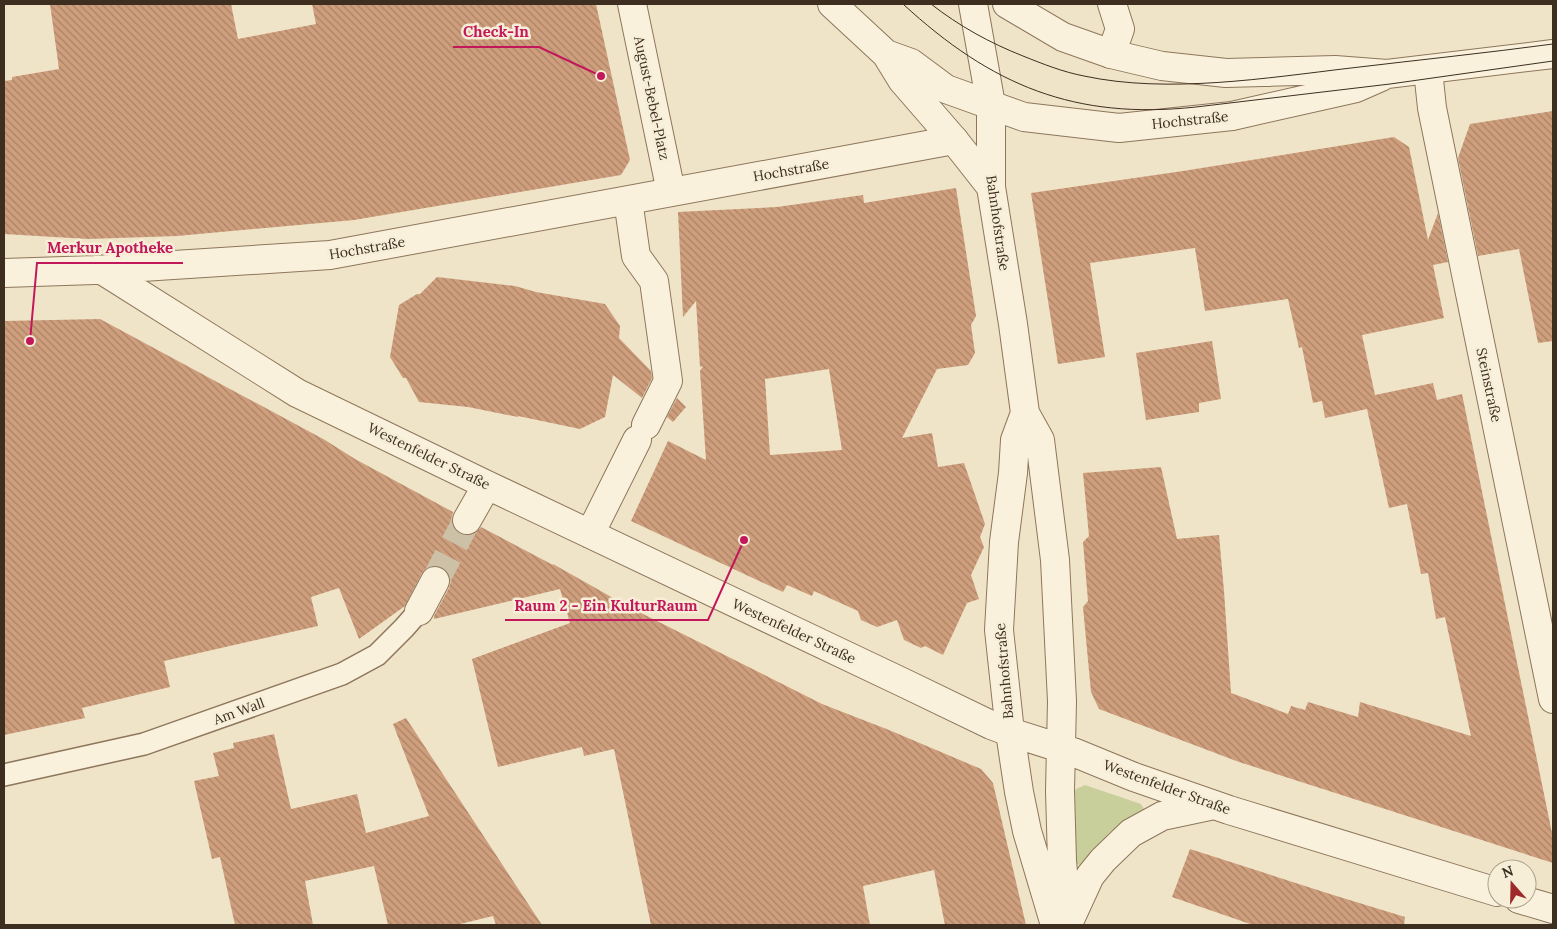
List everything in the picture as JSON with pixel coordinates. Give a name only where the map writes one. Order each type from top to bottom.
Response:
[{"type":"street","name":"August-Bebel-Platz","points":[[632,4],[672,192]]},
{"type":"street","points":[[832,4],[886,54],[902,80],[954,140],[991,187]]},
{"type":"street","name":"Bahnhofstraße","points":[[973,4],[992,105],[991,187],[1025,413],[1040,440],[1055,560],[1062,701],[1060,791],[1063,925]]},
{"type":"street","name":"Hochstraße","points":[[1007,4],[1062,36],[1111,54],[1162,66],[1226,73],[1335,70],[1386,74],[1553,54]]},
{"type":"street","points":[[1111,54],[1120,29],[1112,4]]},
{"type":"street","points":[[886,54],[911,63],[946,89],[992,105]]},
{"type":"street","name":"Steinstraße","points":[[1428,70],[1432,108],[1553,699]]},
{"type":"street","name":"Hochstraße","points":[[992,105],[1024,118],[1119,128],[1232,116],[1356,88],[1386,74]]},
{"type":"street","name":"Hochstraße","points":[[4,273],[102,270],[330,255],[954,140]]},
{"type":"street","points":[[590,534],[668,381],[654,281],[636,256],[628,200]]},
{"type":"street","name":"Westenfelder Straße","points":[[102,270],[298,393],[486,485],[991,725],[1060,748],[1134,777],[1214,805],[1487,889]]},
{"type":"street","name":"Bahnhofstraße","points":[[1025,413],[1015,440],[1013,473],[1004,542],[999,630],[1010,732],[1027,831],[1063,925]]},
{"type":"street","points":[[467,520],[486,485]]},
{"type":"street","name":"Am Wall","points":[[419,611],[434,581]]},
{"type":"street","points":[[1063,925],[1090,876],[1103,860],[1132,833],[1162,816],[1214,805]]},
{"type":"street","points":[[1537,905],[1553,910]]},
{"type":"lane","name":"Am Wall","points":[[4,775],[144,744],[342,674],[377,655],[419,611]]},
{"type":"green space","points":[[1085,785],[1141,804],[1144,809],[1109,833],[1081,866],[1074,861],[1071,797],[1076,789]]},
{"type":"building","points":[[50,4],[231,4],[238,39],[316,24],[312,4],[596,4],[630,160],[621,175],[354,220],[177,236],[88,239],[4,234],[4,81],[12,80],[12,77],[59,69]]},
{"type":"building","points":[[1553,111],[1553,341],[1538,343],[1519,249],[1478,256],[1458,158],[1470,124]]},
{"type":"building","points":[[1394,137],[1409,147],[1428,240],[1438,213],[1448,262],[1433,265],[1444,318],[1362,335],[1375,395],[1433,383],[1437,400],[1462,394],[1553,838],[1553,863],[1239,762],[1099,709],[1091,692],[1083,607],[1088,601],[1083,542],[1089,536],[1083,473],[1161,467],[1177,539],[1219,535],[1231,693],[1288,714],[1291,706],[1305,710],[1308,702],[1358,717],[1360,702],[1471,736],[1445,617],[1436,619],[1428,573],[1421,574],[1407,504],[1389,508],[1367,409],[1325,418],[1322,401],[1313,403],[1302,347],[1299,348],[1288,299],[1205,311],[1195,248],[1090,263],[1105,357],[1058,364],[1031,193]]},
{"type":"building","points":[[956,188],[976,316],[971,325],[975,353],[968,365],[937,369],[902,438],[932,433],[938,467],[964,463],[985,524],[980,537],[984,547],[971,575],[979,599],[967,603],[943,655],[925,646],[921,648],[904,640],[897,620],[877,627],[861,620],[858,611],[814,591],[812,596],[787,585],[783,592],[631,521],[668,441],[706,460],[700,371],[703,366],[700,367],[696,301],[683,317],[678,212],[777,207],[863,195],[864,203]],"holes":[[[829,369],[842,450],[770,455],[765,379]]]},
{"type":"building","points":[[437,277],[515,286],[536,292],[605,304],[620,326],[619,338],[651,371],[652,378],[642,398],[613,375],[605,417],[580,429],[468,407],[419,402],[406,378],[403,378],[390,357],[399,305],[420,294]]},
{"type":"building","points":[[100,319],[325,440],[355,459],[453,512],[451,520],[453,527],[460,534],[468,536],[474,534],[481,527],[553,564],[629,607],[822,704],[981,769],[993,783],[1026,925],[945,925],[934,870],[863,886],[870,925],[651,925],[614,749],[584,756],[582,747],[498,767],[472,659],[570,623],[560,589],[434,619],[451,581],[448,572],[442,567],[435,565],[427,568],[422,573],[405,606],[359,639],[339,588],[311,597],[318,626],[164,661],[170,687],[82,708],[85,718],[4,735],[4,321]]},
{"type":"building","points":[[1212,341],[1221,399],[1199,403],[1199,412],[1146,420],[1136,353]]},
{"type":"building","points":[[677,398],[686,407],[673,422],[667,417]]},
{"type":"building","points":[[406,718],[542,925],[496,925],[493,916],[456,925],[388,925],[374,866],[305,881],[313,925],[235,925],[220,857],[212,859],[194,781],[219,776],[213,753],[234,748],[233,743],[274,734],[291,809],[357,794],[366,833],[429,816],[393,724]]},
{"type":"building","points":[[1190,849],[1405,917],[1404,925],[1253,925],[1172,897]]},
{"type":"tunnel","points":[[435,581],[467,520]]},
{"type":"tram line","points":[[903,4],[936,33],[969,57],[1003,76],[1038,91],[1074,102],[1112,108],[1152,110],[1196,107],[1390,84],[1553,61]]},
{"type":"tram line","points":[[931,4],[953,20],[987,40],[1046,65],[1084,76],[1149,84],[1251,80],[1553,44]]},
{"type":"place","name":"Check-In","points":[[601,76]]},
{"type":"place","name":"Merkur Apotheke","points":[[30,341]]},
{"type":"place","name":"Raum 2 - Ein KulturRaum","points":[[744,540]]}]
